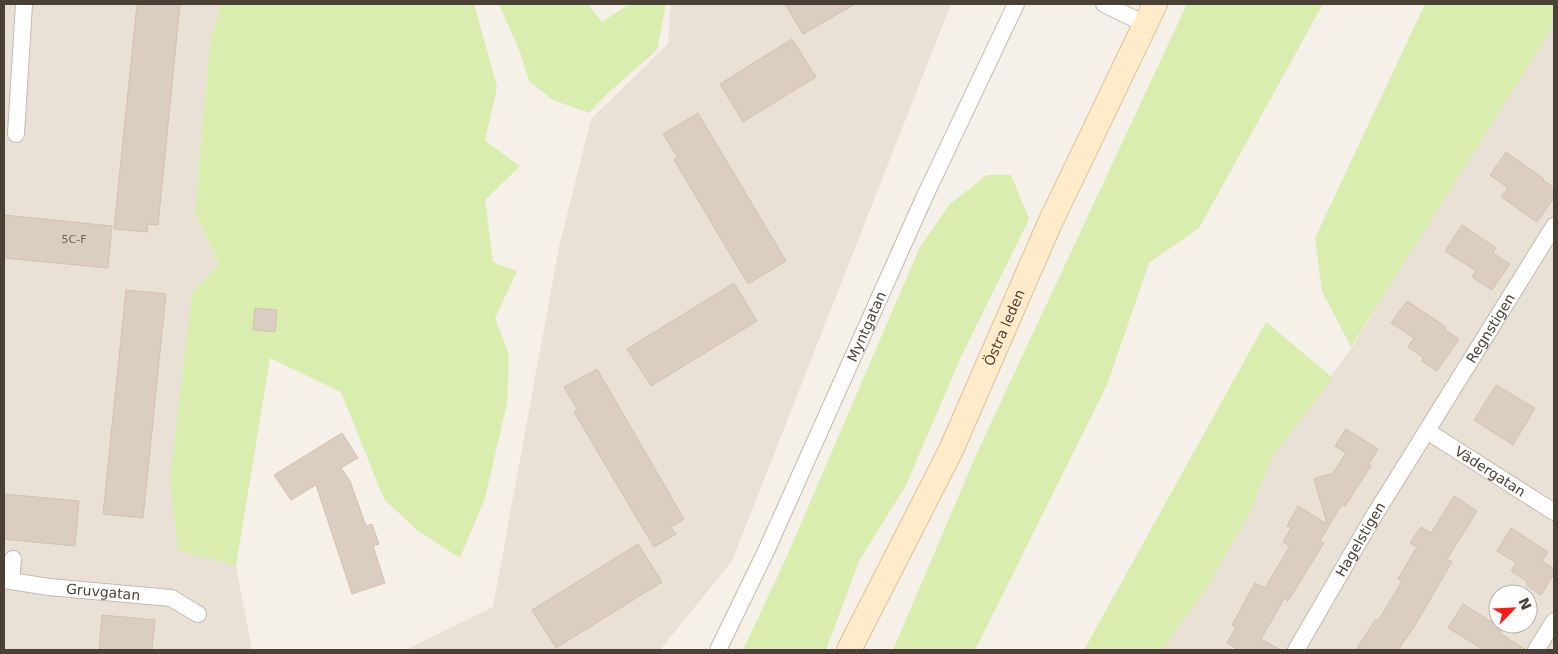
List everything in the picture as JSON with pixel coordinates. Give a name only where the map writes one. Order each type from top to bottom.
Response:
[{"type":"street","points":[[16,134],[24,4]]},
{"type":"street","name":"Myntgatan","points":[[718,650],[770,542],[924,198],[1016,4]]},
{"type":"street","points":[[1104,4],[1150,14]]},
{"type":"street","name":"Östra leden","points":[[849,650],[952,450],[1049,226],[1150,14]]},
{"type":"street","name":"Regnstigen","points":[[1427,431],[1554,226]]},
{"type":"street","name":"Vädergatan","points":[[1427,431],[1554,512]]},
{"type":"street","name":"Hagelstigen","points":[[1296,650],[1372,519],[1427,431]]},
{"type":"street","points":[[7,580],[13,559]]},
{"type":"street","name":"Gruvgatan","points":[[7,580],[49,587],[171,598],[198,614]]},
{"type":"street","points":[[1536,650],[1554,620]]},
{"type":"shaded area","points":[[4,4],[221,4],[210,43],[195,213],[219,265],[192,293],[178,549],[236,566],[252,650],[4,650]]},
{"type":"shaded area","points":[[671,4],[951,4],[732,561],[660,650],[406,650],[493,607],[559,247],[591,119],[668,44]]},
{"type":"shaded area","points":[[1554,16],[1554,650],[1162,650],[1206,589],[1251,511],[1271,458],[1351,349]]},
{"type":"green space","points":[[221,4],[473,4],[475,7],[497,87],[485,141],[520,166],[485,200],[493,262],[517,271],[495,318],[509,355],[507,403],[485,498],[460,558],[417,530],[384,499],[341,392],[270,358],[236,566],[178,550],[170,479],[192,293],[219,264],[195,213],[210,43]]},
{"type":"green space","points":[[499,4],[588,4],[602,22],[630,4],[666,4],[657,50],[608,93],[589,113],[553,100],[529,81],[520,52]]},
{"type":"green space","points":[[1187,4],[1323,4],[1199,228],[1149,263],[1107,385],[975,650],[893,650],[977,453]]},
{"type":"green space","points":[[1425,4],[1554,4],[1554,25],[1351,347],[1322,291],[1315,238]]},
{"type":"green space","points":[[987,175],[1011,175],[1029,219],[961,357],[906,485],[859,561],[826,650],[743,650],[787,556],[919,249],[949,205]]},
{"type":"green space","points":[[1266,322],[1333,378],[1271,458],[1251,511],[1206,589],[1162,650],[1084,650]]},
{"type":"building","points":[[137,4],[180,4],[158,225],[148,224],[147,232],[114,229]]},
{"type":"building","points":[[785,4],[855,4],[803,34]]},
{"type":"building","points":[[792,39],[816,77],[743,122],[720,84]]},
{"type":"building","points":[[698,113],[786,261],[748,284],[674,160],[678,158],[663,134]]},
{"type":"building","points":[[1506,152],[1554,188],[1554,198],[1537,222],[1501,197],[1508,188],[1490,175]]},
{"type":"building","points":[[4,215],[112,226],[108,268],[4,258]]},
{"type":"building","points":[[1462,225],[1496,248],[1493,253],[1510,264],[1492,290],[1472,277],[1476,271],[1445,251]]},
{"type":"building","points":[[734,283],[757,321],[651,386],[627,349]]},
{"type":"building","points":[[126,290],[166,294],[143,518],[103,514]]},
{"type":"building","points":[[1407,301],[1446,327],[1445,330],[1459,339],[1437,371],[1422,361],[1424,358],[1408,347],[1414,338],[1391,323]]},
{"type":"building","points":[[255,308],[277,310],[275,332],[253,330]]},
{"type":"building","points":[[597,369],[684,519],[671,527],[676,534],[654,547],[574,412],[577,409],[564,387]]},
{"type":"building","points":[[1496,385],[1535,408],[1513,445],[1474,420]]},
{"type":"building","points":[[1346,429],[1378,449],[1369,464],[1371,466],[1345,506],[1342,504],[1320,541],[1324,543],[1288,601],[1284,599],[1261,639],[1281,650],[1239,650],[1227,643],[1236,627],[1232,625],[1255,583],[1265,588],[1290,546],[1283,542],[1291,528],[1287,526],[1298,506],[1327,524],[1314,479],[1333,473],[1346,453],[1335,446]]},
{"type":"building","points":[[342,433],[358,458],[341,468],[350,481],[366,526],[372,524],[379,544],[373,546],[385,583],[352,594],[316,485],[291,500],[274,475]]},
{"type":"building","points":[[4,494],[79,501],[75,546],[4,539]]},
{"type":"building","points":[[1454,496],[1477,511],[1447,559],[1452,562],[1414,627],[1398,650],[1356,650],[1375,620],[1378,621],[1402,581],[1398,579],[1417,547],[1410,543],[1421,527],[1431,533]]},
{"type":"building","points":[[1511,528],[1548,552],[1542,561],[1554,569],[1554,574],[1541,595],[1538,593],[1538,584],[1527,584],[1528,582],[1511,571],[1516,563],[1497,551]]},
{"type":"building","points":[[638,544],[662,582],[556,648],[532,610]]},
{"type":"building","points":[[1463,604],[1488,620],[1488,634],[1502,634],[1526,650],[1484,650],[1448,628]]},
{"type":"building","points":[[102,615],[155,620],[152,650],[99,650]]}]
